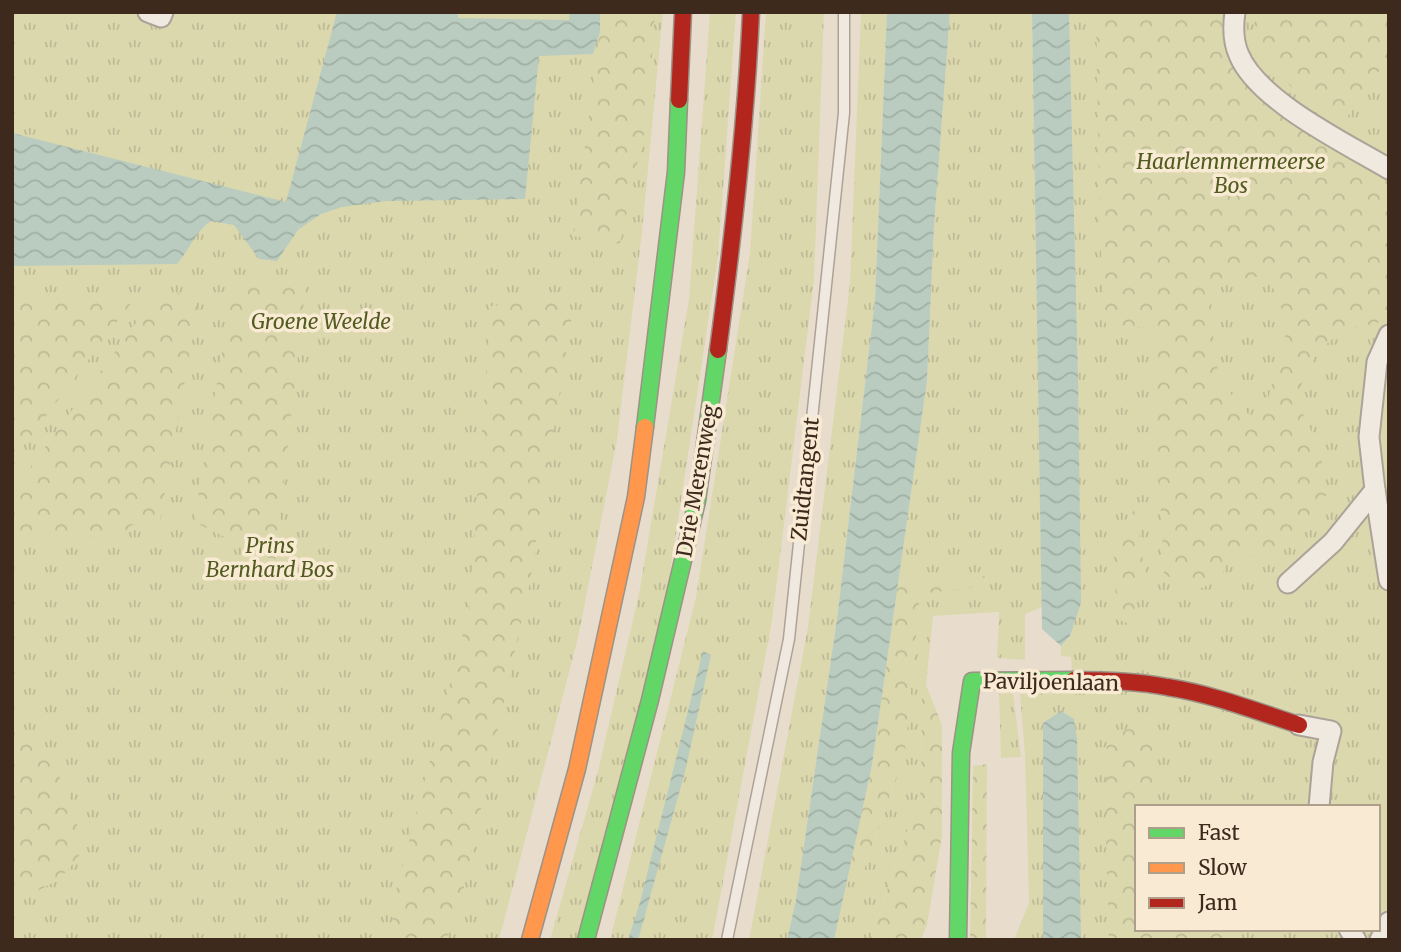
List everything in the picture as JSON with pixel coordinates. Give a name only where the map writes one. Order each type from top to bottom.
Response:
[{"type":"main road","points":[[530,940],[577,769],[636,497],[676,172],[683,12]]},
{"type":"main road","name":"Drie Merenweg","points":[[586,940],[650,700],[697,501],[731,254],[748,81],[751,12]]},
{"type":"main road","name":"Paviljoenlaan","points":[[958,940],[961,754],[972,681],[1111,681],[1169,687],[1299,724]]},
{"type":"street","points":[[148,12],[162,17],[163,12]]},
{"type":"street","points":[[1235,12],[1235,44],[1240,58],[1262,85],[1285,106],[1389,169]]},
{"type":"street","points":[[1389,335],[1377,362],[1369,437],[1389,580]]},
{"type":"street","points":[[1288,583],[1334,542],[1375,490]]},
{"type":"street","points":[[1299,724],[1331,731],[1322,762],[1320,805]]},
{"type":"street","points":[[1380,940],[1389,922]]},
{"type":"lane","name":"Zuidtangent","points":[[727,940],[789,639],[844,113],[844,12]]},
{"type":"green space","name":"Groene Weelde","points":[[12,12],[663,12],[642,232],[617,440],[578,638],[499,940],[12,940]]},
{"type":"green space","points":[[458,12],[570,12],[570,20],[458,18]]},
{"type":"green space","points":[[600,12],[655,12],[648,115],[620,244],[573,236],[600,32]]},
{"type":"green space","points":[[710,12],[736,12],[718,257],[663,619],[581,940],[550,940],[598,771],[639,594],[689,299]]},
{"type":"green space","points":[[766,12],[824,12],[814,280],[772,621],[712,940],[610,940],[696,597],[750,253]]},
{"type":"green space","points":[[861,12],[887,12],[875,300],[837,619],[796,900],[787,940],[749,940],[808,627],[850,283]]},
{"type":"green space","points":[[950,12],[1032,12],[1042,607],[1025,614],[1025,660],[997,658],[999,612],[933,616],[926,685],[922,686],[921,791],[870,940],[834,940],[845,884],[863,872],[905,752],[920,593],[983,586],[987,577],[898,582],[927,381],[934,226]]},
{"type":"green space","name":"Haarlemmermeerse Bos","points":[[1069,12],[1389,12],[1389,940],[1080,940],[1043,723],[1043,940],[1014,940],[1029,903],[1025,756],[1020,694],[1073,693],[1071,657],[1061,656],[1061,646],[1071,636],[1078,375]]},
{"type":"green space","points":[[1096,12],[1230,12],[1236,61],[1389,176],[1389,308],[1376,325],[1348,330],[1323,347],[1306,372],[1301,386],[1301,406],[1318,446],[1327,494],[1283,546],[1273,552],[1228,560],[1220,580],[1201,588],[1164,575],[1152,328],[1106,324],[1100,239]],"holes":[[[1268,275],[1288,325],[1260,428],[1219,380],[1206,284]]]},
{"type":"green space","points":[[1255,12],[1389,12],[1387,60],[1347,117],[1300,95],[1253,50]]},
{"type":"green space","name":"Prins Bernhard Bos","points":[[245,278],[306,283],[275,561],[194,522],[233,285]]},
{"type":"green space","points":[[158,293],[184,293],[198,307],[160,521],[132,525],[124,532],[103,537],[12,538],[12,492]]},
{"type":"green space","points":[[12,294],[138,294],[12,461]]},
{"type":"green space","points":[[554,299],[572,311],[572,315],[530,581],[459,910],[446,940],[395,938],[391,910],[469,610],[491,306]]},
{"type":"green space","points":[[1135,509],[1145,573],[1130,624],[1117,619],[1113,536]]},
{"type":"green space","points":[[987,576],[983,586],[920,594],[905,752],[863,872],[845,884],[872,765],[898,582]]},
{"type":"green space","points":[[922,685],[926,685],[942,725],[942,835],[927,925],[921,940],[870,940],[921,791]]},
{"type":"green space","points":[[1013,693],[1021,757],[1001,758],[999,694]]},
{"type":"green space","points":[[1138,725],[1158,754],[1154,805],[1135,805],[1135,931],[1232,931],[1234,940],[1109,940],[1107,737]]},
{"type":"green space","points":[[12,726],[41,752],[65,787],[74,811],[81,853],[56,881],[21,894],[12,878]]},
{"type":"green space","points":[[987,764],[986,940],[970,940],[973,766]]},
{"type":"water","points":[[337,12],[458,12],[458,18],[569,20],[570,12],[600,12],[600,32],[593,54],[539,56],[525,199],[386,201],[342,207],[321,214],[298,230],[277,261],[259,259],[234,225],[211,221],[201,230],[177,264],[12,266],[12,133],[286,202]]},
{"type":"water","points":[[887,12],[950,12],[934,226],[927,381],[872,765],[834,940],[787,940],[796,900],[837,619],[875,300]]},
{"type":"water","points":[[1032,12],[1069,12],[1081,603],[1070,636],[1061,646],[1042,629]]},
{"type":"water","points":[[703,651],[711,655],[685,772],[638,940],[628,940],[640,902]]},
{"type":"water","points":[[1061,711],[1074,719],[1077,739],[1081,940],[1043,940],[1043,723]]},
{"type":"traffic: fast","points":[[645,427],[676,172],[679,100]]},
{"type":"traffic: fast","points":[[586,940],[650,700],[697,501],[718,350]]},
{"type":"traffic: fast","points":[[958,940],[961,753],[972,681],[1074,680]]},
{"type":"traffic: slow","points":[[530,940],[577,769],[636,497],[645,427]]},
{"type":"traffic: jam","points":[[679,100],[683,12]]},
{"type":"traffic: jam","points":[[718,350],[738,181],[751,12]]},
{"type":"traffic: jam","points":[[1074,680],[1132,682],[1184,690],[1234,703],[1299,725]]}]
